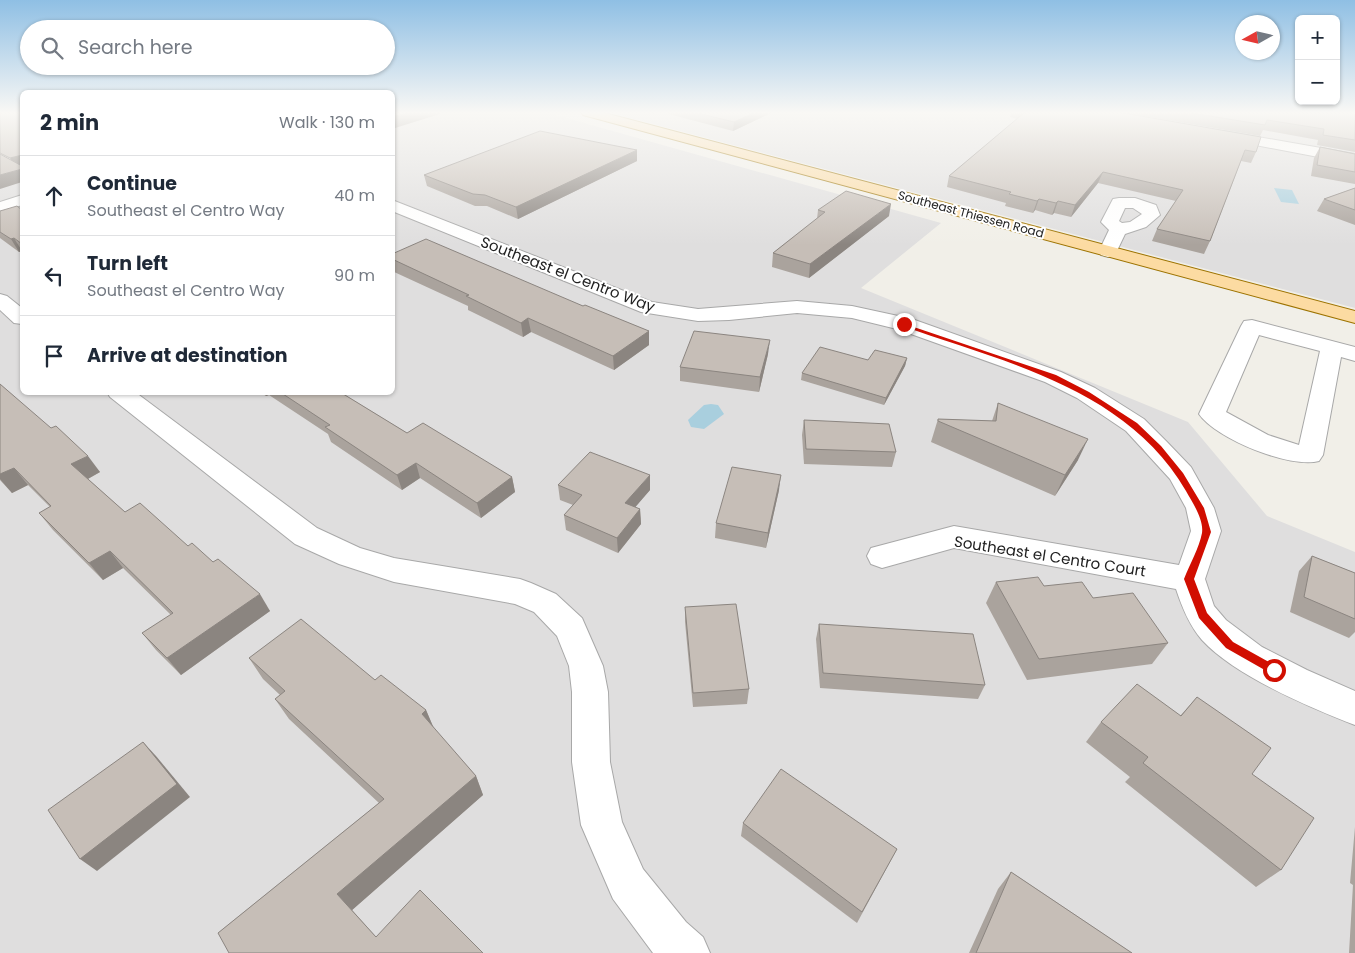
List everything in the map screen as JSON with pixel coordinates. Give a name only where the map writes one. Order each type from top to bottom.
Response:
[{"type":"main road","name":"Southeast Thiessen Road","points":[[754,156],[1355,317]]},
{"type":"street","points":[[1341,156],[1355,159]]},
{"type":"street","points":[[0,207],[20,201]]},
{"type":"street","name":"Southeast el Centro Way","points":[[395,206],[648,308],[698,315],[729,314],[797,307],[852,312],[904,324],[1053,377],[1086,393],[1134,425],[1181,474],[1200,508],[1206,532],[1189,579]]},
{"type":"street","points":[[1108,251],[1118,229]]},
{"type":"street","points":[[0,300],[20,316]]},
{"type":"street","points":[[1332,347],[1310,455],[1293,454],[1244,434],[1212,414],[1252,326],[1332,347],[1355,354]]},
{"type":"street","points":[[123,395],[306,536],[350,556],[394,570],[520,592],[545,603],[570,628],[586,666],[590,692],[591,762],[602,825],[628,884],[672,948]]},
{"type":"street","name":"Southeast el Centro Court","points":[[882,556],[954,537],[1189,579]]},
{"type":"street","points":[[1189,579],[1203,616],[1230,645],[1274,670],[1355,708]]},
{"type":"shaded area","points":[[0,156],[20,156],[20,395],[395,395],[395,156],[704,156],[941,223],[861,288],[1188,422],[1267,516],[1355,552],[1355,953],[0,953]]},
{"type":"shaded area","points":[[777,156],[1355,156],[1355,308]]},
{"type":"water","points":[[1274,188],[1292,190],[1299,204],[1281,202]]},
{"type":"water","points":[[704,405],[718,405],[724,414],[704,429],[691,427],[688,420]]},
{"type":"building","points":[[0,156],[5,156],[20,165],[20,170],[0,175]]},
{"type":"building","points":[[473,156],[623,156],[516,207],[485,195],[473,194],[424,175]]},
{"type":"building","points":[[972,156],[1243,156],[1210,241],[1157,229],[1183,190],[1103,172],[1075,205],[1039,199],[1037,201],[1009,194],[1011,192],[949,176]]},
{"type":"building","points":[[1318,156],[1355,156],[1355,172],[1317,165]]},
{"type":"building","points":[[1355,188],[1355,210],[1324,199]]},
{"type":"building","points":[[846,191],[891,204],[810,264],[773,253],[825,212],[818,210]]},
{"type":"building","points":[[17,206],[20,208],[20,242],[0,232],[0,211]]},
{"type":"building","points":[[426,239],[583,306],[585,305],[649,331],[613,356],[528,318],[521,323],[466,296],[469,295],[395,260],[395,253]]},
{"type":"building","points":[[694,331],[770,340],[760,377],[680,367]]},
{"type":"building","points":[[820,347],[868,360],[875,350],[907,358],[886,398],[802,373]]},
{"type":"building","points":[[0,384],[51,428],[56,426],[88,456],[71,464],[125,512],[140,503],[188,546],[192,543],[213,562],[218,559],[260,594],[167,658],[142,633],[173,613],[110,551],[89,563],[39,513],[51,506],[14,468],[0,474]]},
{"type":"building","points":[[285,395],[345,395],[407,433],[423,423],[512,477],[477,503],[416,463],[397,475],[325,427],[330,425]]},
{"type":"building","points":[[998,403],[1088,439],[1065,475],[938,421],[938,419],[996,421]]},
{"type":"building","points":[[804,420],[889,424],[896,452],[806,449]]},
{"type":"building","points":[[590,452],[650,475],[625,503],[640,509],[617,538],[564,515],[582,495],[558,485]]},
{"type":"building","points":[[732,467],[781,475],[768,533],[716,523]]},
{"type":"building","points":[[1312,556],[1355,573],[1355,619],[1304,597]]},
{"type":"building","points":[[1038,577],[1044,586],[1082,582],[1093,598],[1133,593],[1168,643],[1039,659],[996,582]]},
{"type":"building","points":[[736,604],[749,689],[693,693],[685,607]]},
{"type":"building","points":[[301,619],[375,680],[381,675],[426,710],[422,714],[476,776],[337,894],[376,937],[420,890],[483,953],[229,953],[218,933],[384,799],[275,699],[285,691],[249,658]]},
{"type":"building","points":[[819,624],[973,634],[985,685],[823,673]]},
{"type":"building","points":[[1137,684],[1181,716],[1197,697],[1271,748],[1252,774],[1314,818],[1281,870],[1143,763],[1148,757],[1101,722]]},
{"type":"building","points":[[143,742],[177,784],[80,859],[48,810]]},
{"type":"building","points":[[781,769],[897,849],[862,912],[743,823]]},
{"type":"building","points":[[1011,872],[1132,953],[976,953]]},
{"type":"route","points":[[904,324],[1053,377],[1086,393],[1116,411],[1134,425],[1181,474],[1200,508],[1206,532],[1189,579],[1203,616],[1230,645],[1274,670]]}]
